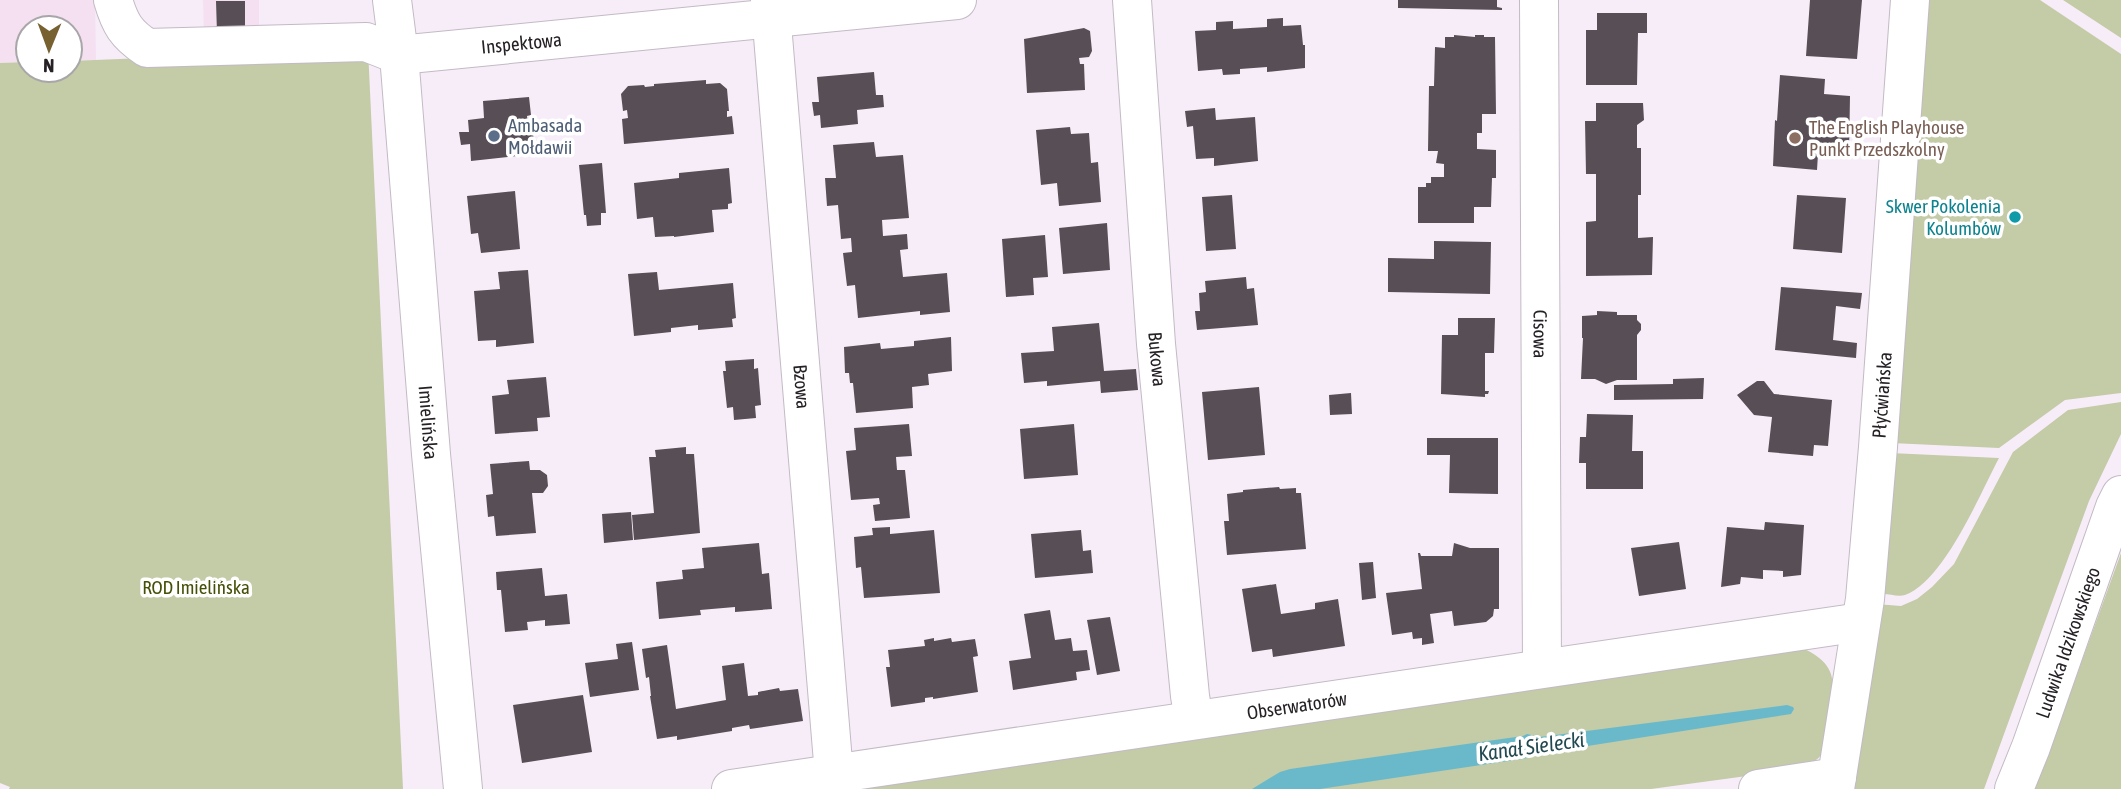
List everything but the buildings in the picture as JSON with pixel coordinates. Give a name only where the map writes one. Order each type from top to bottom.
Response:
[{"type":"street","name":"Inspektowa","points":[[113,0],[122,27],[147,48],[366,42],[398,55],[770,10],[957,0]]},
{"type":"street","name":"Imielińska","points":[[392,0],[429,441],[463,789]]},
{"type":"street","name":"Bukowa","points":[[1132,0],[1156,344],[1194,720]]},
{"type":"street","name":"Cisowa","points":[[1539,0],[1542,668]]},
{"type":"street","name":"Płyćwiańska","points":[[1836,783],[1865,599],[1910,0]]},
{"type":"street","name":"Bzowa","points":[[770,10],[834,774]]},
{"type":"street","name":"Ludwika Idzikowskiego","points":[[2014,789],[2121,495]]},
{"type":"street","name":"Obserwatorów","points":[[732,789],[1861,622]]},
{"type":"street","points":[[1758,789],[1836,783]]},
{"type":"shaded area","points":[[0,0],[95,0],[96,60],[84,60],[84,14],[14,14],[14,62],[0,63]]},
{"type":"shaded area","points":[[203,0],[259,0],[259,31],[204,33]]},
{"type":"green space","points":[[1926,0],[2040,0],[2121,54],[2121,393],[2065,400],[1999,448],[1891,443]]},
{"type":"green space","points":[[2063,0],[2121,0],[2121,38]]},
{"type":"green space","name":"ROD Imielińska","points":[[368,49],[403,789],[9,789],[10,787],[0,783],[0,63],[14,62],[14,84],[84,84],[84,60]]},
{"type":"green space","points":[[2121,402],[2121,434],[2089,501],[1984,789],[1848,789],[1876,604],[1901,606],[1917,599],[1954,564],[2013,452],[2068,410]]},
{"type":"green space","points":[[1890,453],[1999,458],[1947,555],[1919,587],[1902,596],[1883,594]]},
{"type":"green space","points":[[2121,553],[2121,789],[2034,789],[2041,774]]},
{"type":"green space","points":[[1802,648],[1815,655],[1829,669],[1833,687],[1826,739],[1821,755],[1812,763],[1791,770],[1651,789],[841,789]]},
{"type":"water","name":"Kanał Sielecki","points":[[1787,705],[1794,709],[1791,714],[1543,753],[1528,758],[1320,789],[1252,789],[1290,769],[1527,734],[1540,737]]},
{"type":"place","name":"Ambasada Mołdawii","points":[[494,136]]},
{"type":"place","name":"The English Playhouse Punkt Przedszkolny","points":[[1795,138]]},
{"type":"place","name":"Skwer Pokolenia Kolumbów","points":[[2015,217]]}]
